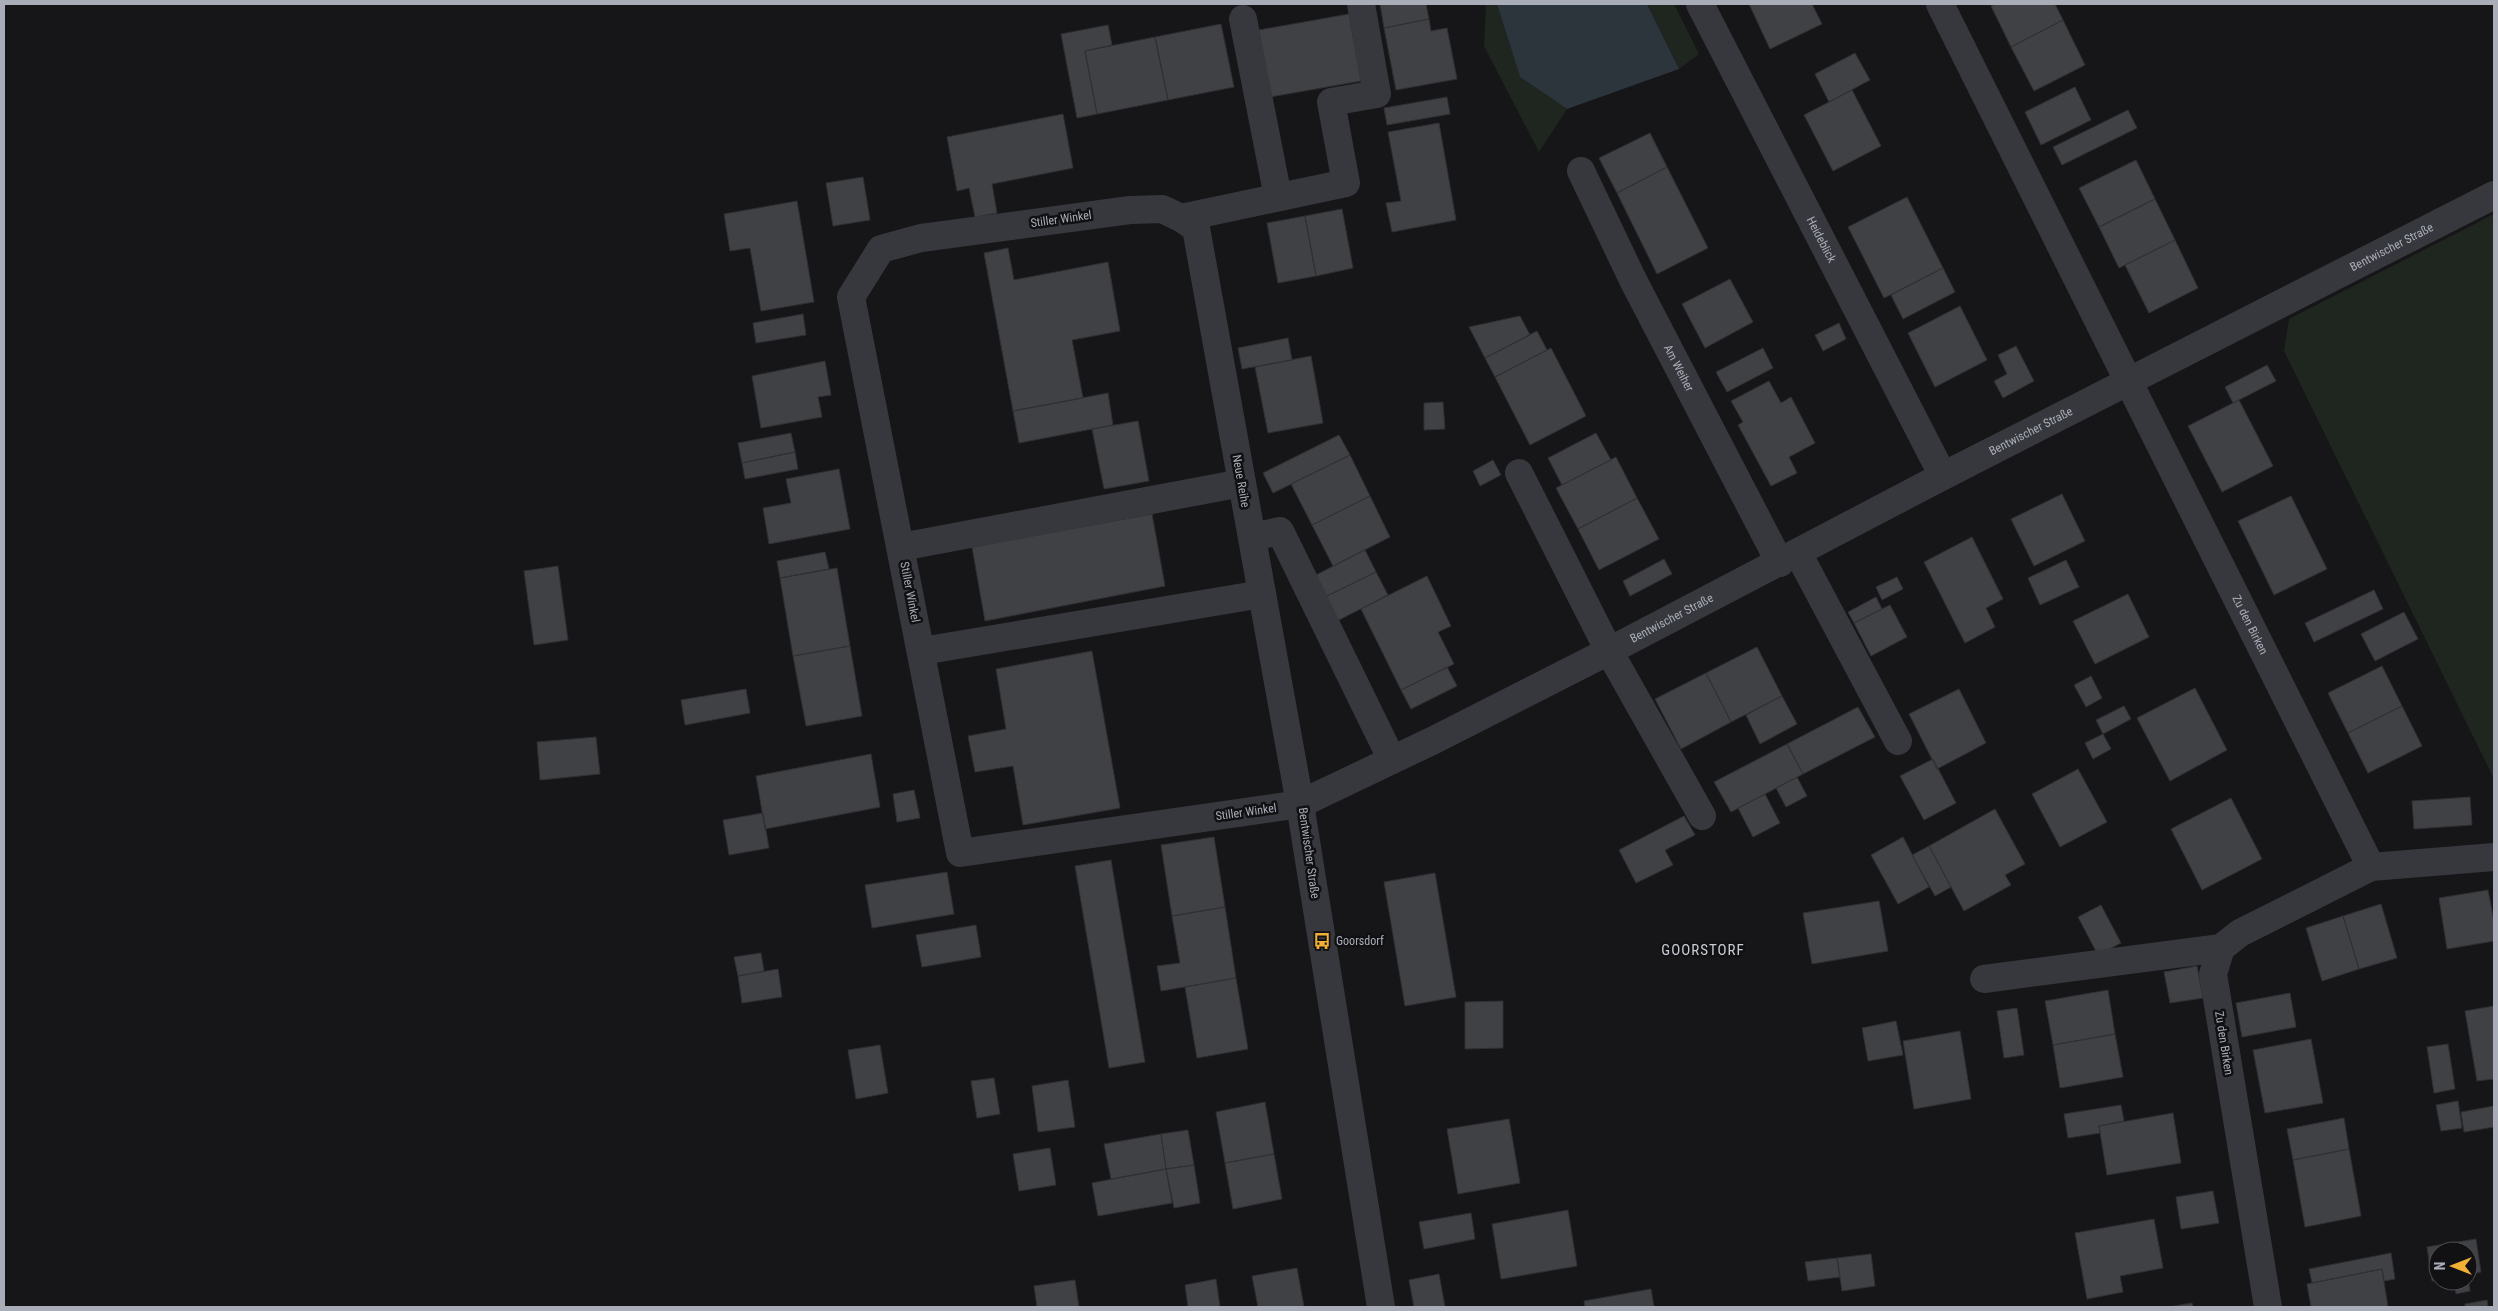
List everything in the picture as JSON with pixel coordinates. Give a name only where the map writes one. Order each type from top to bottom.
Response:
[{"type":"street","points":[[1182,218],[1346,183],[1331,102],[1377,94],[1361,4]]},
{"type":"street","name":"Heideblick","points":[[1700,4],[1943,476]]},
{"type":"street","points":[[1940,4],[2128,382]]},
{"type":"street","points":[[1243,19],[1278,197]]},
{"type":"street","name":"Am Weiher","points":[[1581,171],[1633,280],[1789,558],[1898,741]]},
{"type":"street","name":"Bentwischer Straße","points":[[1380,1307],[1300,804],[1610,651],[1943,476],[2494,195]]},
{"type":"street","name":"Neue Reihe","points":[[1130,210],[1162,209],[1182,218],[1196,228],[1300,804]]},
{"type":"street","name":"Stiller Winkel","points":[[1130,210],[921,238],[881,249],[851,297],[922,651],[960,854],[1300,804]]},
{"type":"street","name":"Zu den Birken","points":[[2128,382],[2371,867]]},
{"type":"street","points":[[1519,473],[1610,651],[1702,816]]},
{"type":"street","points":[[901,547],[1242,483]]},
{"type":"street","points":[[1252,537],[1280,531],[1392,760]]},
{"type":"street","points":[[922,651],[1262,594]]},
{"type":"street","points":[[1984,979],[2221,948],[2240,933],[2371,867],[2494,857]]},
{"type":"street","name":"Zu den Birken","points":[[2221,948],[2213,974],[2268,1307]]},
{"type":"shaded area","points":[[1486,4],[1497,4],[1520,77],[1567,109],[1539,152],[1484,46]]},
{"type":"shaded area","points":[[1497,4],[1647,4],[1679,69],[1567,109],[1520,77]]},
{"type":"shaded area","points":[[1647,4],[1674,4],[1699,54],[1679,69]]},
{"type":"shaded area","points":[[2494,214],[2494,779],[2284,351],[2289,319]]},
{"type":"building","points":[[1380,4],[1426,4],[1429,19],[1384,28]]},
{"type":"building","points":[[1749,4],[1812,4],[1822,24],[1770,49]]},
{"type":"building","points":[[1996,4],[2055,4],[2063,20],[2011,47],[1991,6]]},
{"type":"building","points":[[1349,14],[1361,81],[1270,97],[1259,30]]},
{"type":"building","points":[[1429,19],[1431,31],[1447,28],[1457,79],[1396,90],[1384,28]]},
{"type":"building","points":[[2063,20],[2085,65],[2034,91],[2011,47]]},
{"type":"building","points":[[1221,24],[1234,87],[1168,100],[1155,37]]},
{"type":"building","points":[[1108,25],[1112,45],[1085,51],[1097,114],[1077,118],[1061,34]]},
{"type":"building","points":[[1155,37],[1168,100],[1097,114],[1085,51]]},
{"type":"building","points":[[1855,53],[1870,80],[1829,102],[1815,74]]},
{"type":"building","points":[[2075,87],[2091,120],[2041,145],[2025,112]]},
{"type":"building","points":[[1852,90],[1881,146],[1833,171],[1804,115]]},
{"type":"building","points":[[1447,97],[1450,114],[1387,125],[1384,108]]},
{"type":"building","points":[[2128,110],[2137,128],[2062,165],[2053,147]]},
{"type":"building","points":[[1063,114],[1073,168],[992,184],[997,213],[975,217],[969,188],[957,191],[947,137]]},
{"type":"building","points":[[1439,123],[1456,220],[1392,232],[1386,203],[1401,201],[1388,132]]},
{"type":"building","points":[[1650,133],[1667,167],[1617,193],[1599,158]]},
{"type":"building","points":[[2136,160],[2155,199],[2099,227],[2079,188]]},
{"type":"building","points":[[1667,167],[1708,248],[1657,274],[1617,193]]},
{"type":"building","points":[[863,177],[870,220],[833,226],[826,183]]},
{"type":"building","points":[[1907,197],[1943,268],[1884,298],[1848,227]]},
{"type":"building","points":[[2155,199],[2175,240],[2119,268],[2099,227]]},
{"type":"building","points":[[797,201],[814,302],[761,311],[750,248],[730,251],[724,214]]},
{"type":"building","points":[[1342,209],[1353,268],[1316,276],[1305,216]]},
{"type":"building","points":[[1305,216],[1316,276],[1278,283],[1267,223]]},
{"type":"building","points":[[2175,240],[2198,288],[2149,313],[2125,265]]},
{"type":"building","points":[[1008,248],[1014,280],[1108,262],[1120,331],[1072,340],[1083,398],[1013,411],[984,253]]},
{"type":"building","points":[[1943,268],[1955,292],[1903,319],[1891,295]]},
{"type":"building","points":[[1730,279],[1753,322],[1705,348],[1682,304]]},
{"type":"building","points":[[1960,306],[1987,360],[1935,387],[1908,333]]},
{"type":"building","points":[[803,314],[806,335],[756,343],[753,323]]},
{"type":"building","points":[[1520,316],[1530,335],[1485,358],[1469,327]]},
{"type":"building","points":[[1839,323],[1846,339],[1823,351],[1815,335]]},
{"type":"building","points":[[1537,331],[1547,350],[1495,377],[1485,358]]},
{"type":"building","points":[[1288,338],[1292,360],[1242,369],[1238,348]]},
{"type":"building","points":[[2016,346],[2034,381],[2003,398],[1994,381],[2007,374],[1998,355]]},
{"type":"building","points":[[1551,348],[1586,416],[1530,445],[1495,377]]},
{"type":"building","points":[[1763,348],[1773,368],[1727,392],[1716,372]]},
{"type":"building","points":[[1311,356],[1323,423],[1268,433],[1255,367]]},
{"type":"building","points":[[825,361],[831,395],[818,397],[822,417],[761,428],[752,376]]},
{"type":"building","points":[[2267,365],[2276,381],[2233,403],[2225,387]]},
{"type":"building","points":[[1769,381],[1781,403],[1791,397],[1815,443],[1789,457],[1797,473],[1771,486],[1738,425],[1743,422],[1731,401]]},
{"type":"building","points":[[1108,393],[1113,425],[1019,443],[1013,411]]},
{"type":"building","points":[[2239,400],[2273,466],[2222,492],[2188,426]]},
{"type":"building","points":[[1443,402],[1445,429],[1424,430],[1424,403]]},
{"type":"building","points":[[1138,421],[1149,481],[1104,489],[1092,429]]},
{"type":"building","points":[[791,433],[795,452],[742,463],[738,443]]},
{"type":"building","points":[[1596,433],[1611,460],[1562,485],[1548,458]]},
{"type":"building","points":[[1339,435],[1350,455],[1273,493],[1263,473]]},
{"type":"building","points":[[795,452],[798,469],[745,479],[742,463]]},
{"type":"building","points":[[1350,455],[1370,496],[1312,525],[1291,484]]},
{"type":"building","points":[[1616,457],[1637,498],[1578,529],[1556,488]]},
{"type":"building","points":[[1493,460],[1501,475],[1480,486],[1473,471]]},
{"type":"building","points":[[839,469],[850,529],[769,544],[763,508],[791,503],[786,479]]},
{"type":"building","points":[[2062,494],[2085,541],[2034,566],[2011,519]]},
{"type":"building","points":[[1370,496],[1390,537],[1333,566],[1312,525]]},
{"type":"building","points":[[2291,496],[2327,569],[2274,595],[2238,521]]},
{"type":"building","points":[[1637,498],[1659,539],[1599,570],[1578,529]]},
{"type":"building","points":[[1152,514],[1165,586],[985,621],[972,547]]},
{"type":"building","points":[[1972,537],[2003,599],[1986,608],[1995,627],[1965,643],[1924,562]]},
{"type":"building","points":[[1365,550],[1376,572],[1325,597],[1314,576]]},
{"type":"building","points":[[825,552],[829,569],[780,578],[777,561]]},
{"type":"building","points":[[1664,559],[1672,574],[1630,596],[1623,581]]},
{"type":"building","points":[[2066,560],[2079,587],[2040,605],[2028,578]]},
{"type":"building","points":[[558,566],[568,640],[534,645],[524,571]]},
{"type":"building","points":[[837,568],[850,646],[793,656],[780,578]]},
{"type":"building","points":[[1376,572],[1388,595],[1337,621],[1325,597]]},
{"type":"building","points":[[1427,576],[1451,626],[1438,632],[1454,664],[1401,690],[1361,609]]},
{"type":"building","points":[[1897,577],[1903,589],[1882,600],[1876,587]]},
{"type":"building","points":[[2374,590],[2383,609],[2314,642],[2305,623]]},
{"type":"building","points":[[2128,594],[2149,637],[2095,664],[2073,621]]},
{"type":"building","points":[[1876,597],[1882,609],[1854,623],[1848,612]]},
{"type":"building","points":[[1890,605],[1907,637],[1871,656],[1854,623]]},
{"type":"building","points":[[2404,612],[2418,639],[2375,661],[2361,634]]},
{"type":"building","points":[[850,646],[862,716],[806,726],[793,656]]},
{"type":"building","points":[[1757,647],[1782,696],[1731,722],[1706,673]]},
{"type":"building","points":[[1092,651],[1120,808],[1023,825],[1013,766],[975,772],[968,736],[1006,729],[996,669]]},
{"type":"building","points":[[2382,666],[2402,706],[2348,733],[2328,693]]},
{"type":"building","points":[[1447,667],[1457,686],[1411,709],[1401,690]]},
{"type":"building","points":[[1706,673],[1731,722],[1681,749],[1655,699]]},
{"type":"building","points":[[2091,676],[2102,698],[2086,707],[2074,685]]},
{"type":"building","points":[[2195,688],[2227,750],[2170,781],[2137,718]]},
{"type":"building","points":[[746,689],[750,713],[685,725],[681,700]]},
{"type":"building","points":[[1959,689],[1986,743],[1937,769],[1909,714]]},
{"type":"building","points":[[1782,696],[1797,724],[1760,744],[1746,715]]},
{"type":"building","points":[[2124,706],[2131,719],[2103,734],[2096,720]]},
{"type":"building","points":[[2402,706],[2422,746],[2368,773],[2348,733]]},
{"type":"building","points":[[1858,707],[1875,737],[1803,774],[1787,744]]},
{"type":"building","points":[[2103,734],[2111,749],[2093,759],[2085,743]]},
{"type":"building","points":[[596,737],[600,774],[540,780],[537,742]]},
{"type":"building","points":[[1787,744],[1803,774],[1731,812],[1714,782]]},
{"type":"building","points":[[871,754],[880,807],[765,829],[756,776]]},
{"type":"building","points":[[1933,759],[1956,803],[1924,820],[1900,776]]},
{"type":"building","points":[[2078,769],[2107,822],[2060,847],[2032,794]]},
{"type":"building","points":[[1797,777],[1807,796],[1786,807],[1776,788]]},
{"type":"building","points":[[914,790],[920,818],[897,822],[893,794]]},
{"type":"building","points":[[1765,794],[1780,823],[1753,837],[1738,808]]},
{"type":"building","points":[[2470,797],[2472,825],[2414,829],[2412,801]]},
{"type":"building","points":[[2231,798],[2262,859],[2202,890],[2171,829]]},
{"type":"building","points":[[1995,809],[2025,864],[2005,875],[2011,885],[1964,911],[1929,846]]},
{"type":"building","points":[[763,813],[769,848],[729,855],[723,820]]},
{"type":"building","points":[[1684,816],[1695,835],[1665,850],[1673,865],[1636,883],[1619,850]]},
{"type":"building","points":[[1214,837],[1225,907],[1172,916],[1161,845]]},
{"type":"building","points":[[1903,837],[1929,887],[1898,904],[1871,855]]},
{"type":"building","points":[[1929,846],[1951,887],[1935,896],[1912,855]]},
{"type":"building","points":[[1111,860],[1145,1062],[1109,1068],[1075,866]]},
{"type":"building","points":[[947,872],[954,914],[872,928],[865,885]]},
{"type":"building","points":[[1435,873],[1456,997],[1405,1006],[1384,882]]},
{"type":"building","points":[[2488,890],[2494,922],[2494,941],[2447,949],[2439,898]]},
{"type":"building","points":[[1879,901],[1888,951],[1812,964],[1803,913]]},
{"type":"building","points":[[2381,904],[2397,958],[2359,969],[2343,916]]},
{"type":"building","points":[[2101,905],[2121,943],[2098,955],[2078,917]]},
{"type":"building","points":[[1225,907],[1236,978],[1161,991],[1157,966],[1180,963],[1172,916]]},
{"type":"building","points":[[2343,916],[2359,969],[2322,981],[2306,928]]},
{"type":"building","points":[[976,925],[981,957],[922,967],[916,935]]},
{"type":"building","points":[[761,953],[764,971],[738,976],[734,957]]},
{"type":"building","points":[[2197,966],[2203,998],[2170,1003],[2164,972]]},
{"type":"building","points":[[778,969],[782,997],[742,1003],[738,976]]},
{"type":"building","points":[[1236,978],[1248,1049],[1197,1058],[1185,987]]},
{"type":"building","points":[[2108,990],[2115,1034],[2053,1045],[2045,1001]]},
{"type":"building","points":[[2290,993],[2296,1027],[2242,1037],[2236,1003]]},
{"type":"building","points":[[1503,1001],[1503,1048],[1465,1049],[1465,1002]]},
{"type":"building","points":[[2494,1006],[2494,1079],[2477,1081],[2465,1011]]},
{"type":"building","points":[[2017,1008],[2024,1055],[2004,1058],[1997,1011]]},
{"type":"building","points":[[1896,1021],[1903,1055],[1868,1061],[1862,1028]]},
{"type":"building","points":[[1960,1031],[1971,1099],[1914,1109],[1903,1041]]},
{"type":"building","points":[[2115,1034],[2123,1077],[2060,1088],[2053,1045]]},
{"type":"building","points":[[2311,1039],[2323,1103],[2265,1113],[2253,1050]]},
{"type":"building","points":[[2448,1044],[2455,1089],[2434,1093],[2427,1047]]},
{"type":"building","points":[[880,1045],[888,1093],[856,1099],[848,1050]]},
{"type":"building","points":[[994,1078],[1000,1114],[977,1118],[971,1081]]},
{"type":"building","points":[[1068,1080],[1075,1127],[1038,1132],[1032,1086]]},
{"type":"building","points":[[2458,1101],[2462,1128],[2441,1131],[2436,1105]]},
{"type":"building","points":[[1265,1102],[1274,1154],[1225,1163],[1216,1112]]},
{"type":"building","points":[[2121,1105],[2124,1121],[2099,1126],[2100,1133],[2068,1138],[2064,1114]]},
{"type":"building","points":[[2494,1106],[2494,1127],[2464,1132],[2461,1112]]},
{"type":"building","points":[[2173,1113],[2181,1163],[2107,1175],[2099,1126]]},
{"type":"building","points":[[2344,1118],[2349,1149],[2293,1160],[2287,1129]]},
{"type":"building","points":[[1509,1119],[1520,1183],[1458,1194],[1447,1129]]},
{"type":"building","points":[[1188,1130],[1194,1165],[1166,1169],[1161,1134]]},
{"type":"building","points":[[1161,1134],[1166,1169],[1111,1179],[1104,1144]]},
{"type":"building","points":[[1050,1148],[1056,1185],[1019,1191],[1013,1154]]},
{"type":"building","points":[[2349,1149],[2361,1216],[2305,1227],[2293,1160]]},
{"type":"building","points":[[1274,1154],[1282,1199],[1233,1209],[1225,1163]]},
{"type":"building","points":[[1194,1165],[1200,1203],[1174,1208],[1166,1169]]},
{"type":"building","points":[[1166,1169],[1172,1203],[1098,1216],[1092,1183]]},
{"type":"building","points":[[2213,1191],[2219,1223],[2181,1229],[2176,1197]]},
{"type":"building","points":[[1568,1210],[1577,1266],[1501,1279],[1492,1224]]},
{"type":"building","points":[[1471,1213],[1475,1239],[1424,1249],[1419,1222]]},
{"type":"building","points":[[2154,1219],[2163,1268],[2120,1276],[2123,1292],[2087,1299],[2075,1233]]},
{"type":"building","points":[[2478,1252],[2481,1272],[2478,1273]]},
{"type":"building","points":[[2391,1253],[2395,1279],[2384,1281],[2382,1269],[2312,1283],[2309,1269]]},
{"type":"building","points":[[1871,1254],[1875,1286],[1842,1291],[1837,1258]]},
{"type":"building","points":[[1837,1258],[1840,1277],[1808,1281],[1805,1262]]},
{"type":"building","points":[[1297,1268],[1304,1307],[1258,1307],[1252,1276]]},
{"type":"building","points":[[2382,1269],[2388,1307],[2311,1307],[2307,1284]]},
{"type":"building","points":[[1439,1274],[1445,1307],[1414,1307],[1409,1280]]},
{"type":"building","points":[[1216,1279],[1220,1307],[1188,1307],[1185,1285]]},
{"type":"building","points":[[1075,1280],[1079,1307],[1037,1307],[1034,1286]]},
{"type":"building","points":[[1651,1289],[1654,1307],[1585,1307],[1584,1301]]},
{"type":"building","points":[[2456,1291],[2470,1291],[2456,1294]]},
{"type":"building","points":[[2487,1300],[2488,1307],[2465,1307],[2465,1304]]},
{"type":"building","points":[[2192,1303],[2193,1307],[2169,1307]]},
{"type":"place","name":"Goorsdorf","points":[[1322,941]]},
{"type":"district","name":"GOORSTORF","points":[[1703,950]]}]
